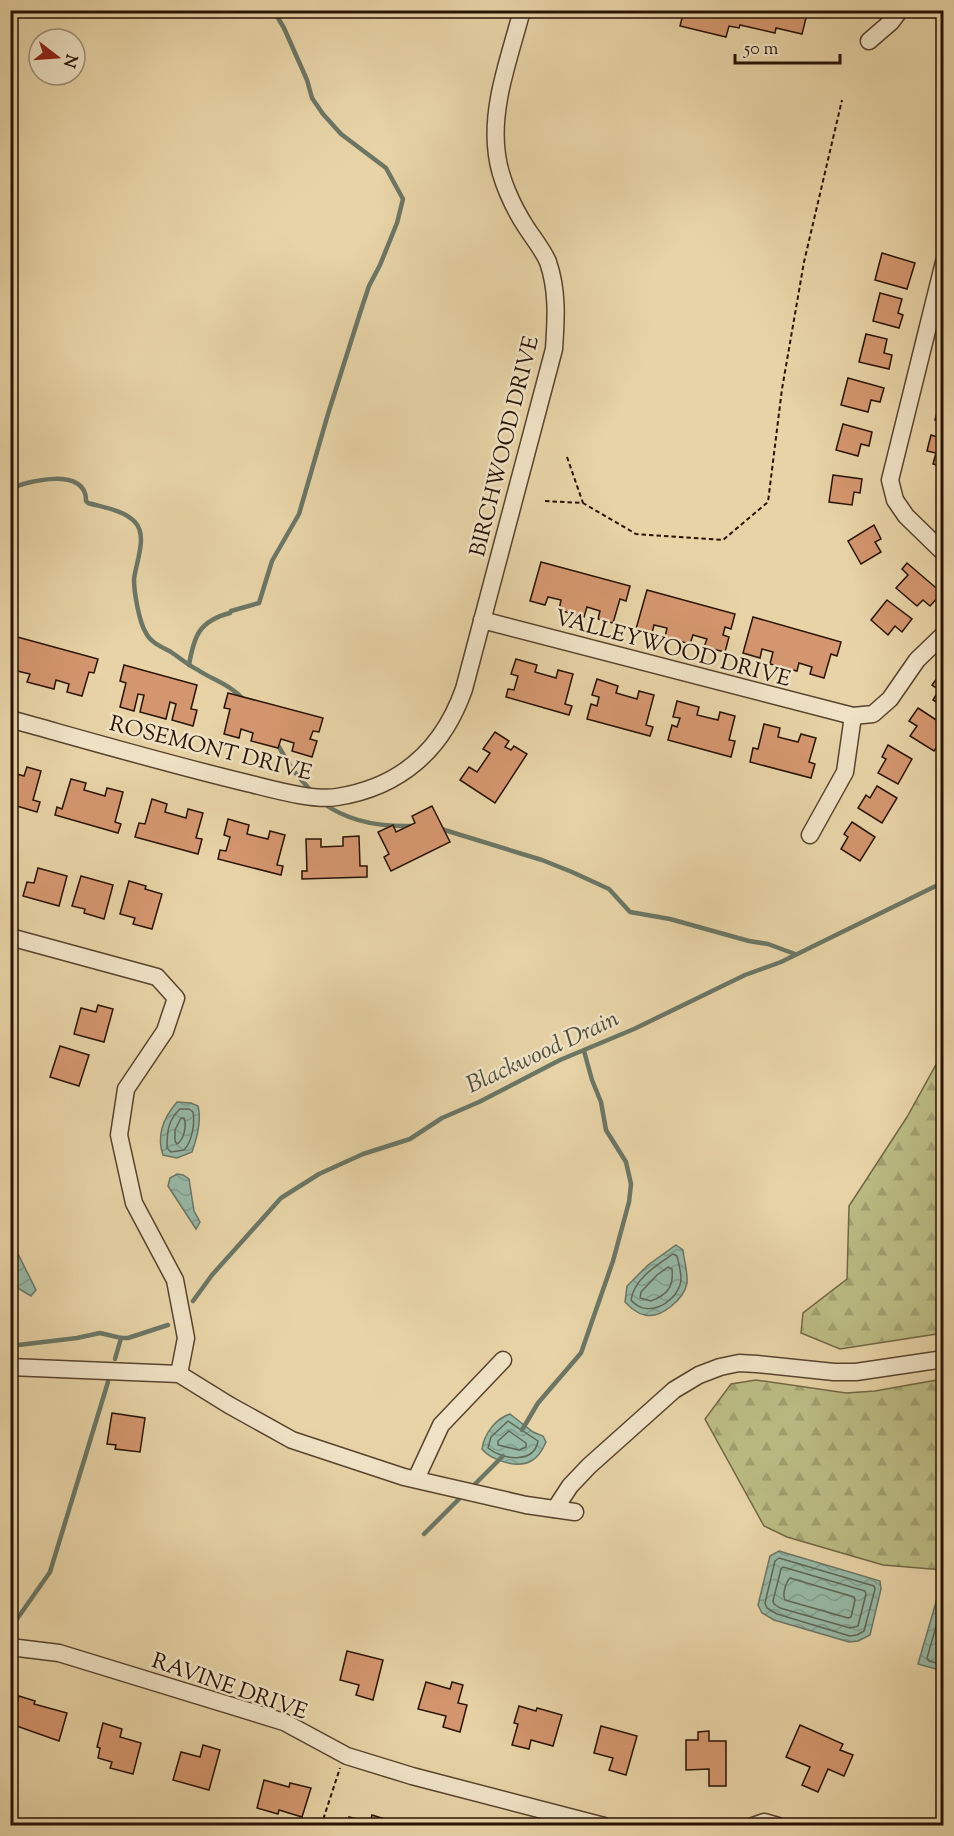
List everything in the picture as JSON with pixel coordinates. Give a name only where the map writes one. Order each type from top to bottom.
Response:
[{"type":"street","name":"BIRCHWOOD DRIVE","points":[[482,620],[554,349],[555,292],[547,260],[524,224],[509,194],[496,156],[496,123],[502,87],[522,10]]},
{"type":"street","points":[[869,41],[891,22],[900,10]]},
{"type":"street","points":[[944,262],[890,480],[895,500],[906,516],[944,554]]},
{"type":"street","name":"VALLEYWOOD DRIVE","points":[[482,620],[853,716]]},
{"type":"street","name":"ROSEMONT DRIVE","points":[[10,719],[232,780],[293,794],[335,798],[403,774],[427,754],[457,710],[482,620]]},
{"type":"street","points":[[810,835],[845,772],[853,716],[873,714],[890,699],[916,660],[944,634]]},
{"type":"street","points":[[10,937],[157,977],[176,998],[165,1031],[126,1089],[119,1135],[134,1203],[175,1280],[186,1338],[179,1374]]},
{"type":"street","points":[[555,1509],[570,1486],[589,1466],[674,1390],[685,1382],[720,1367],[757,1364],[855,1372],[944,1359]]},
{"type":"street","points":[[416,1479],[441,1425],[502,1360]]},
{"type":"street","points":[[10,1367],[179,1374],[292,1440],[416,1479],[526,1505],[575,1512]]},
{"type":"street","name":"RAVINE DRIVE","points":[[10,1647],[59,1653],[284,1722],[344,1754],[412,1776],[604,1826]]},
{"type":"street","points":[[753,1826],[764,1822],[778,1826]]},
{"type":"path","points":[[545,501],[583,503],[636,534],[723,540],[768,502],[782,389],[804,262],[842,100]]},
{"type":"path","points":[[567,457],[583,503]]},
{"type":"path","points":[[321,1826],[344,1754]]},
{"type":"green space","points":[[943,1052],[943,1333],[840,1349],[801,1333],[803,1313],[847,1279],[849,1206],[907,1117]]},
{"type":"green space","points":[[943,1379],[943,1570],[883,1565],[787,1537],[764,1526],[705,1419],[731,1384],[756,1380],[846,1393],[875,1391]]},
{"type":"water","points":[[177,1102],[198,1106],[199,1123],[192,1152],[177,1158],[163,1155],[160,1140],[165,1120]]},
{"type":"water","points":[[177,1174],[189,1179],[194,1211],[200,1222],[196,1229],[168,1186],[170,1178]]},
{"type":"water","points":[[676,1245],[683,1250],[687,1275],[685,1289],[677,1301],[665,1311],[651,1315],[636,1312],[625,1302],[627,1286],[648,1265]]},
{"type":"water","points":[[12,1253],[18,1254],[36,1290],[31,1296],[11,1284]]},
{"type":"water","points":[[510,1414],[533,1432],[543,1436],[546,1442],[542,1450],[531,1461],[512,1464],[491,1457],[482,1449],[491,1427]]},
{"type":"water","points":[[779,1551],[880,1581],[881,1589],[870,1635],[858,1641],[849,1642],[774,1620],[762,1613],[758,1605],[770,1556]]},
{"type":"water","points":[[939,1592],[943,1593],[943,1671],[918,1664]]},
{"type":"building","points":[[684,10],[808,10],[802,34],[776,28],[775,33],[740,25],[739,28],[729,26],[726,37],[680,26]]},
{"type":"building","points":[[882,253],[915,263],[907,289],[875,280]]},
{"type":"building","points":[[880,293],[902,299],[898,313],[903,315],[899,328],[873,321]]},
{"type":"building","points":[[866,334],[887,339],[884,353],[892,355],[889,369],[859,362]]},
{"type":"building","points":[[848,378],[884,388],[880,402],[871,400],[868,412],[841,405]]},
{"type":"building","points":[[944,391],[944,423],[935,420]]},
{"type":"building","points":[[843,424],[872,432],[869,446],[861,444],[858,456],[836,450]]},
{"type":"building","points":[[931,435],[944,439],[944,467],[933,464],[936,453],[927,451]]},
{"type":"building","points":[[833,475],[862,479],[860,493],[854,492],[852,505],[829,502]]},
{"type":"building","points":[[874,525],[881,539],[875,542],[881,552],[861,564],[848,541]]},
{"type":"building","points":[[541,562],[630,586],[626,601],[620,599],[613,623],[598,619],[600,611],[587,607],[584,617],[559,610],[561,600],[548,597],[545,605],[530,601]]},
{"type":"building","points":[[907,563],[942,593],[930,606],[923,600],[917,606],[896,588],[908,575],[902,569]]},
{"type":"building","points":[[647,590],[735,614],[731,629],[725,627],[723,635],[729,637],[725,652],[704,647],[707,639],[693,635],[690,644],[665,637],[667,628],[654,625],[652,633],[636,629]]},
{"type":"building","points":[[887,600],[912,619],[902,632],[895,626],[888,635],[871,620]]},
{"type":"building","points":[[753,617],[841,642],[837,656],[831,654],[824,678],[810,674],[812,667],[799,663],[797,671],[770,664],[773,652],[762,649],[760,658],[743,653]]},
{"type":"building","points":[[10,635],[98,659],[94,673],[89,672],[82,696],[67,692],[69,684],[56,680],[54,689],[27,682],[30,674],[17,671],[14,679],[10,678]]},
{"type":"building","points":[[516,659],[537,665],[535,672],[556,678],[558,670],[573,674],[565,704],[572,706],[569,715],[506,697],[508,689],[514,690],[518,676],[511,674]]},
{"type":"building","points":[[124,665],[197,685],[191,709],[197,710],[193,726],[172,720],[176,704],[170,702],[166,719],[140,712],[144,695],[138,694],[134,711],[120,707],[126,683],[120,681]]},
{"type":"building","points":[[941,673],[944,674],[944,707],[933,700],[939,690],[932,685]]},
{"type":"building","points":[[597,679],[618,686],[616,693],[637,699],[639,691],[654,695],[646,725],[653,727],[650,736],[587,719],[591,704],[597,706],[599,697],[592,695]]},
{"type":"building","points":[[228,693],[323,718],[319,732],[313,731],[310,739],[317,741],[312,757],[292,751],[294,743],[281,739],[278,748],[251,741],[253,733],[241,729],[239,738],[224,734],[230,709],[224,708]]},
{"type":"building","points":[[677,701],[699,707],[697,715],[718,720],[720,712],[735,716],[729,740],[735,741],[731,757],[668,740],[672,725],[677,727],[680,718],[673,717]]},
{"type":"building","points":[[918,708],[944,725],[944,736],[934,751],[910,736],[917,726],[909,721]]},
{"type":"building","points":[[764,724],[780,728],[778,737],[798,742],[801,734],[816,738],[809,762],[815,764],[811,778],[750,762],[753,748],[758,749]]},
{"type":"building","points":[[495,732],[509,741],[505,747],[511,750],[514,746],[527,754],[495,803],[460,780],[469,767],[477,772],[490,753],[483,749]]},
{"type":"building","points":[[888,745],[912,759],[898,784],[878,773],[886,759],[882,757]]},
{"type":"building","points":[[27,767],[41,771],[33,800],[40,802],[37,812],[10,804],[10,772],[24,776]]},
{"type":"building","points":[[71,779],[86,783],[84,790],[105,796],[107,788],[123,792],[115,822],[121,824],[118,833],[55,815],[57,807],[62,809]]},
{"type":"building","points":[[877,786],[897,798],[882,823],[858,808],[866,795],[870,798]]},
{"type":"building","points":[[152,799],[167,804],[165,812],[186,818],[188,809],[203,813],[196,838],[202,839],[198,854],[135,837],[139,823],[145,824]]},
{"type":"building","points":[[432,806],[450,842],[391,871],[384,857],[389,854],[378,832],[393,825],[396,832],[415,823],[412,816]]},
{"type":"building","points":[[228,819],[249,825],[247,834],[268,839],[270,831],[285,835],[277,865],[283,866],[281,875],[218,859],[220,850],[226,851],[230,837],[224,835]]},
{"type":"building","points":[[852,822],[875,837],[860,861],[841,849],[848,837],[844,834]]},
{"type":"building","points":[[359,836],[360,866],[367,866],[367,877],[302,879],[302,871],[307,871],[306,839],[321,839],[321,847],[343,846],[343,837]]},
{"type":"building","points":[[38,868],[67,876],[59,906],[23,896],[27,882],[34,883]]},
{"type":"building","points":[[81,876],[113,885],[104,919],[84,913],[85,909],[72,906]]},
{"type":"building","points":[[129,881],[162,894],[152,929],[133,924],[135,918],[120,914]]},
{"type":"building","points":[[98,1005],[113,1009],[104,1042],[74,1034],[81,1008],[96,1012]]},
{"type":"building","points":[[60,1046],[89,1055],[79,1086],[50,1077]]},
{"type":"building","points":[[112,1413],[145,1418],[140,1452],[115,1449],[116,1445],[107,1444]]},
{"type":"building","points":[[347,1651],[383,1660],[373,1700],[356,1695],[359,1685],[340,1680]]},
{"type":"building","points":[[426,1682],[450,1689],[452,1682],[463,1685],[458,1703],[467,1705],[460,1732],[443,1727],[446,1716],[418,1709]]},
{"type":"building","points":[[19,1696],[35,1701],[34,1704],[67,1713],[59,1741],[11,1724]]},
{"type":"building","points":[[519,1706],[562,1715],[553,1746],[531,1740],[529,1749],[512,1745],[518,1724],[514,1723]]},
{"type":"building","points":[[103,1723],[122,1729],[120,1737],[141,1743],[133,1774],[110,1768],[112,1762],[98,1758],[100,1748],[97,1747]]},
{"type":"building","points":[[800,1725],[843,1744],[840,1750],[853,1755],[844,1776],[828,1769],[818,1792],[802,1785],[810,1767],[786,1757]]},
{"type":"building","points":[[601,1726],[637,1736],[626,1775],[609,1770],[613,1758],[594,1753]]},
{"type":"building","points":[[709,1731],[709,1741],[726,1741],[726,1786],[709,1786],[709,1769],[686,1770],[686,1740],[698,1740],[698,1732]]},
{"type":"building","points":[[203,1745],[220,1750],[209,1790],[173,1780],[181,1752],[200,1757]]},
{"type":"building","points":[[264,1780],[289,1787],[290,1783],[311,1788],[302,1817],[279,1810],[278,1814],[257,1808]]},
{"type":"building","points":[[372,1815],[388,1820],[386,1826],[347,1826],[349,1817],[370,1823]]},
{"type":"waterway","points":[[189,665],[196,638],[205,625],[231,611],[259,603],[272,561],[299,514],[361,310],[397,223],[403,199],[386,168],[341,134],[323,114],[312,98],[307,80],[284,28],[273,10]]},
{"type":"waterway","points":[[10,489],[30,482],[67,480],[84,490],[88,503],[119,512],[135,522],[141,534],[134,579],[135,591],[139,615],[146,633],[157,644],[228,687],[244,700]]},
{"type":"waterway","points":[[276,742],[292,769],[311,791]]},
{"type":"waterway","points":[[323,803],[354,819],[389,826],[412,826]]},
{"type":"waterway","points":[[438,828],[542,860],[572,872],[609,889],[630,912],[670,919],[768,944],[795,954]]},
{"type":"waterway","name":"Blackwood Drain","points":[[193,1301],[212,1275],[281,1198],[319,1174],[363,1154],[410,1139],[442,1118],[479,1102],[560,1060],[634,1029],[745,975],[781,962],[944,882]]},
{"type":"waterway","points":[[522,1430],[538,1403],[581,1353],[613,1261],[629,1202],[631,1184],[626,1162],[606,1130],[601,1102],[584,1051]]},
{"type":"waterway","points":[[10,1346],[100,1333],[128,1338],[168,1325]]},
{"type":"waterway","name":"Blackwood Drain","points":[[115,1359],[121,1338]]},
{"type":"waterway","name":"Blackwood Drain","points":[[10,1629],[50,1572],[108,1382]]},
{"type":"waterway","points":[[471,1488],[503,1456]]},
{"type":"waterway","points":[[424,1534],[462,1496]]}]
